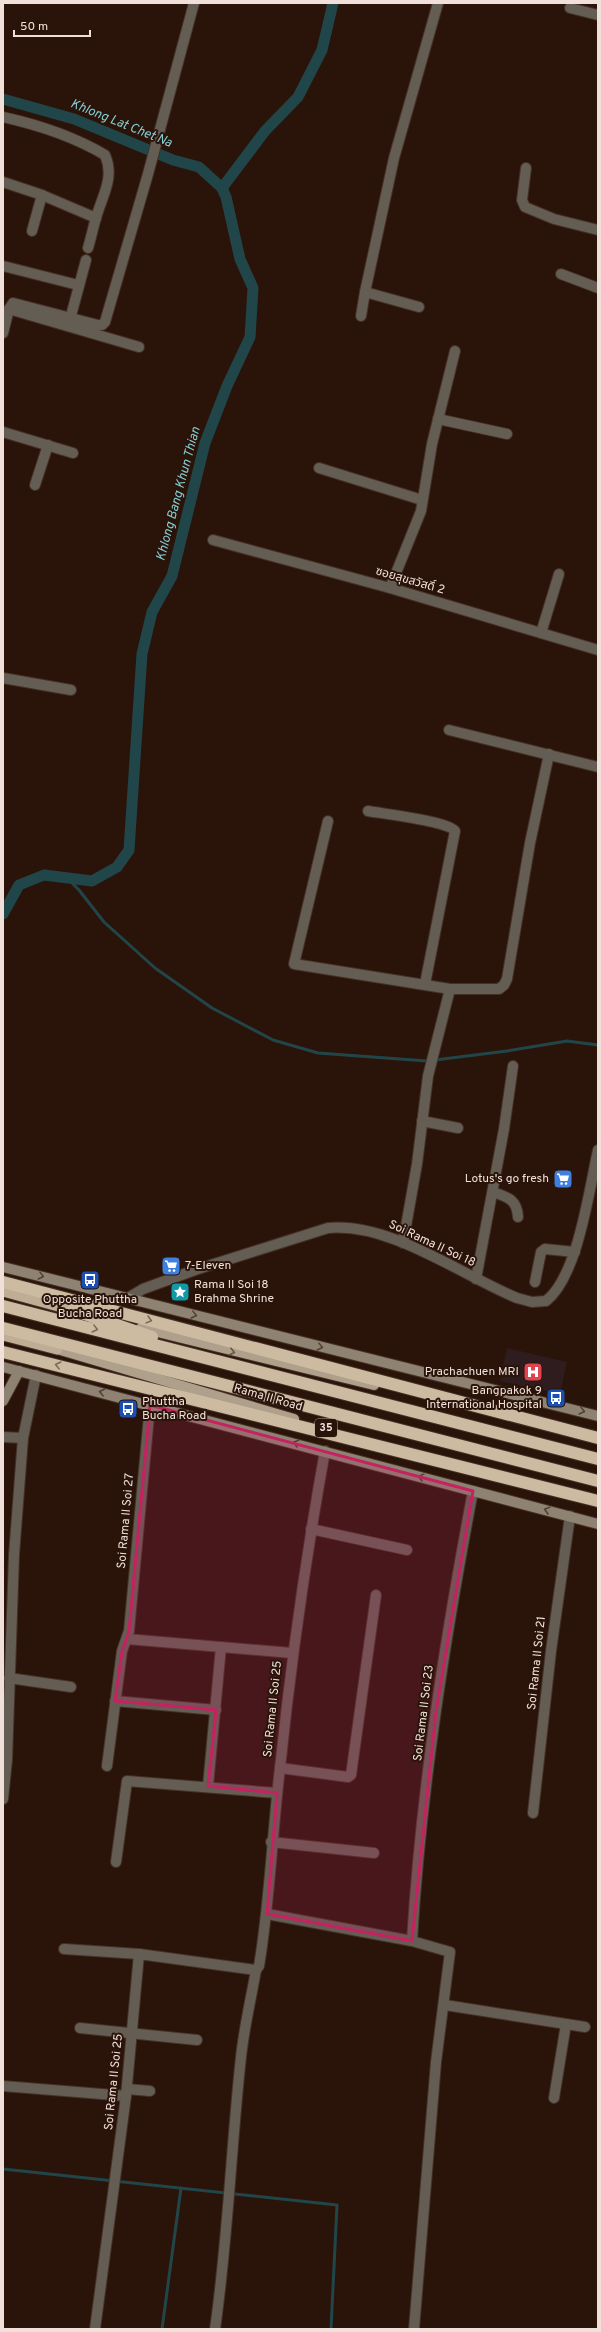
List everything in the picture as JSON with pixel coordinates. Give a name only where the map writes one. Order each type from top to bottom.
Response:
[{"type":"highway","points":[[3,1282],[598,1439]]},
{"type":"highway","points":[[3,1291],[73,1310],[230,1363],[486,1422],[598,1451]]},
{"type":"highway","points":[[3,1306],[598,1459]]},
{"type":"highway","points":[[3,1328],[598,1480]]},
{"type":"highway","name":"Rama II Road","points":[[3,1335],[57,1349]]},
{"type":"highway","points":[[57,1349],[598,1485]]},
{"type":"highway","points":[[3,1352],[598,1500]]},
{"type":"main road","points":[[3,1267],[598,1416]]},
{"type":"main road","points":[[73,1310],[280,1363],[493,1412],[598,1439]]},
{"type":"main road","name":"Rama II Road","points":[[57,1349],[309,1423],[598,1500]]},
{"type":"main road","name":"35","points":[[3,1367],[598,1524]]},
{"type":"main road","points":[[3,1401],[19,1371]]},
{"type":"street","points":[[3,332],[11,304],[15,303],[102,325],[163,122],[194,3]]},
{"type":"street","points":[[361,316],[394,158],[438,3]]},
{"type":"street","points":[[570,8],[598,15]]},
{"type":"street","points":[[3,117],[58,132],[78,140],[105,155],[110,172],[108,184],[96,218],[88,248]]},
{"type":"street","points":[[526,168],[522,200],[528,210],[598,230]]},
{"type":"street","points":[[3,182],[42,195],[96,218]]},
{"type":"street","points":[[32,231],[42,195]]},
{"type":"street","points":[[72,312],[78,285],[86,260]]},
{"type":"street","points":[[3,266],[78,285]]},
{"type":"street","points":[[561,274],[598,288]]},
{"type":"street","points":[[365,292],[419,307]]},
{"type":"street","points":[[9,309],[139,347]]},
{"type":"street","points":[[390,588],[421,512],[438,419],[455,351]]},
{"type":"street","points":[[438,419],[507,434]]},
{"type":"street","points":[[3,432],[72,453]]},
{"type":"street","points":[[34,485],[48,445]]},
{"type":"street","points":[[320,468],[422,500]]},
{"type":"street","name":"ซอยสุขสวัสดิ์ 2","points":[[213,540],[390,588],[598,650]]},
{"type":"street","points":[[541,633],[559,574]]},
{"type":"street","points":[[3,678],[71,690]]},
{"type":"street","points":[[449,730],[598,767]]},
{"type":"street","points":[[328,821],[294,964],[450,988],[500,989],[504,985],[530,843],[549,754]]},
{"type":"street","points":[[368,812],[432,822],[450,827],[455,831],[425,984]]},
{"type":"street","points":[[403,1243],[432,1056],[450,988]]},
{"type":"street","points":[[476,1279],[513,1066]]},
{"type":"street","points":[[422,1121],[458,1128]]},
{"type":"street","name":"Soi Rama II Soi 18","points":[[128,1298],[144,1289],[195,1270],[328,1228],[345,1226],[360,1229],[403,1243],[517,1298],[532,1302],[546,1301],[561,1285],[571,1266],[598,1150]]},
{"type":"street","points":[[492,1192],[514,1202],[517,1207],[518,1216]]},
{"type":"street","points":[[535,1282],[540,1252],[545,1249],[575,1252]]},
{"type":"street","points":[[3,1799],[9,1678],[8,1581],[23,1438],[36,1375]]},
{"type":"street","name":"Soi Rama II Soi 27","points":[[108,1766],[122,1650],[127,1639],[150,1405]]},
{"type":"street","points":[[3,1437],[23,1438]]},
{"type":"street","name":"Soi Rama II Soi 25","points":[[215,2329],[224,2266],[229,2182],[241,2056],[256,1970],[259,1966],[267,1914],[271,1842],[292,1653],[311,1529],[325,1451]]},
{"type":"street","name":"Soi Rama II Soi 23","points":[[412,1941],[419,1857],[436,1712],[452,1600],[472,1491]]},
{"type":"street","name":"Soi Rama II Soi 21","points":[[533,1813],[550,1651],[570,1516]]},
{"type":"street","points":[[311,1529],[407,1550]]},
{"type":"street","points":[[280,1768],[348,1777],[351,1774],[376,1595]]},
{"type":"street","points":[[127,1639],[292,1653]]},
{"type":"street","points":[[208,1786],[221,1647]]},
{"type":"street","points":[[9,1678],[71,1687]]},
{"type":"street","points":[[115,1701],[216,1710]]},
{"type":"street","points":[[116,1862],[127,1781],[208,1786],[277,1793]]},
{"type":"street","points":[[271,1842],[374,1853]]},
{"type":"street","points":[[267,1914],[412,1941],[450,1952],[445,2005],[436,2062],[423,2244],[414,2329]]},
{"type":"street","points":[[64,1949],[139,1954],[256,1970]]},
{"type":"street","name":"Soi Rama II Soi 25","points":[[95,2329],[126,2092],[139,1954]]},
{"type":"street","points":[[445,2005],[585,2027]]},
{"type":"street","points":[[554,2098],[566,2024]]},
{"type":"street","points":[[80,2028],[197,2040]]},
{"type":"street","points":[[3,2086],[150,2092]]},
{"type":"highlighted area","points":[[150,1405],[473,1491],[436,1712],[412,1941],[267,1914],[277,1793],[208,1786],[216,1710],[115,1701],[122,1651],[129,1631]]},
{"type":"shaded area","name":"Prachachuen MRI","points":[[507,1348],[567,1362],[560,1394],[500,1381]]},
{"type":"waterway","name":"Khlong Bang Khun Thian","points":[[222,188],[265,131],[298,97],[322,50],[333,3]]},
{"type":"waterway","name":"Khlong Bang Khun Thian","points":[[3,99],[74,119],[173,160],[199,167],[222,188],[226,197],[240,259],[253,288],[250,337],[227,386],[205,443],[172,576],[152,612],[142,654],[129,850],[117,867],[92,881],[44,875],[19,885],[3,914]]},
{"type":"waterway","points":[[67,878],[79,890],[104,922],[155,968],[212,1008],[273,1040],[318,1053],[427,1061],[507,1051],[567,1041],[598,1045]]},
{"type":"waterway","points":[[3,2169],[337,2205],[331,2329]]},
{"type":"waterway","points":[[162,2329],[181,2188]]},
{"type":"place","name":"Lotus's go fresh","points":[[563,1179]]},
{"type":"place","name":"7-Eleven","points":[[171,1266]]},
{"type":"place","name":"Opposite Phuttha Bucha Road","points":[[90,1280]]},
{"type":"place","name":"Rama II Soi 18 Brahma Shrine","points":[[180,1292]]},
{"type":"place","name":"Prachachuen MRI","points":[[533,1372]]},
{"type":"place","name":"Bangpakok 9 International Hospital","points":[[556,1398]]},
{"type":"place","name":"Phuttha Bucha Road","points":[[128,1409]]},
{"type":"water label","name":"Khlong Lat Chet Na","points":[[121,124]]}]
